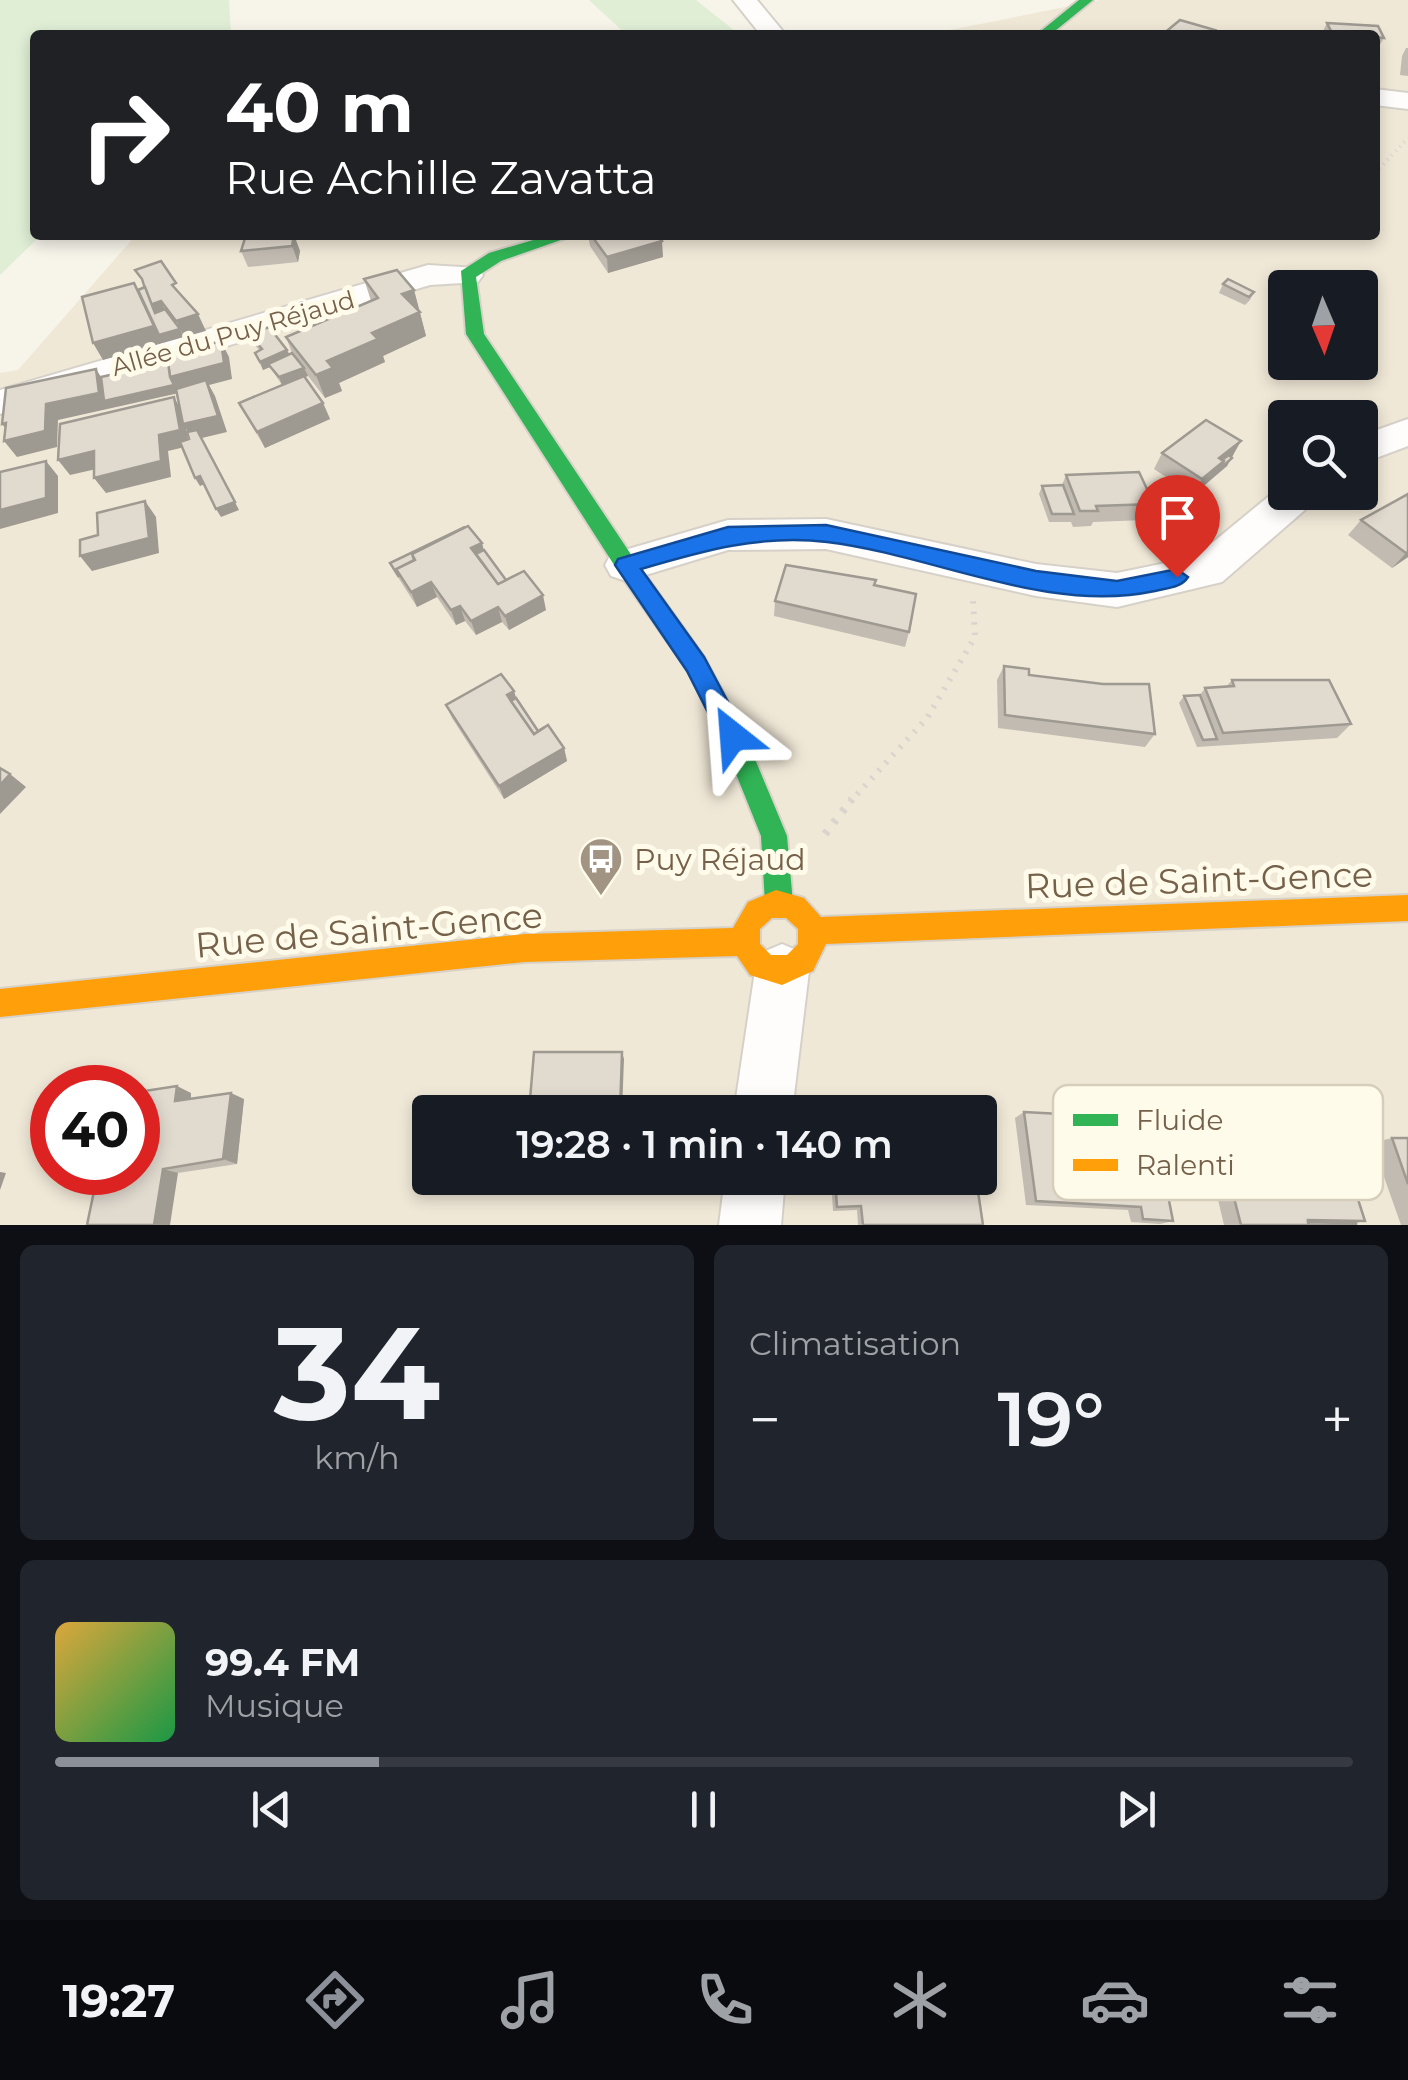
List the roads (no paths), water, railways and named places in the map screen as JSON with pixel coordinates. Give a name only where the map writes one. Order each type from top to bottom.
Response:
[{"type":"street","points":[[746,0],[770,30]]},
{"type":"street","points":[[1049,30],[1088,0]]},
{"type":"street","points":[[1380,98],[1408,101]]},
{"type":"street","points":[[551,240],[495,257],[467,275],[475,334],[626,565],[696,664],[733,736],[774,836],[779,904]]},
{"type":"street","name":"Allée du Puy Réjaud","points":[[0,402],[428,276],[467,275]]},
{"type":"street","points":[[1378,444],[1408,432]]},
{"type":"street","points":[[626,565],[728,535],[826,534],[972,568],[1117,590],[1207,571],[1279,510]]},
{"type":"street","points":[[765,1095],[780,1013],[780,948],[805,916],[792,907],[764,906],[752,914],[746,927],[780,948]]},
{"type":"street","name":"Rue de Saint-Gence","points":[[0,1003],[525,948],[780,948],[1408,908]]},
{"type":"street","points":[[750,1225],[753,1195]]},
{"type":"place","name":"Puy Réjaud","points":[[601,897]]}]
